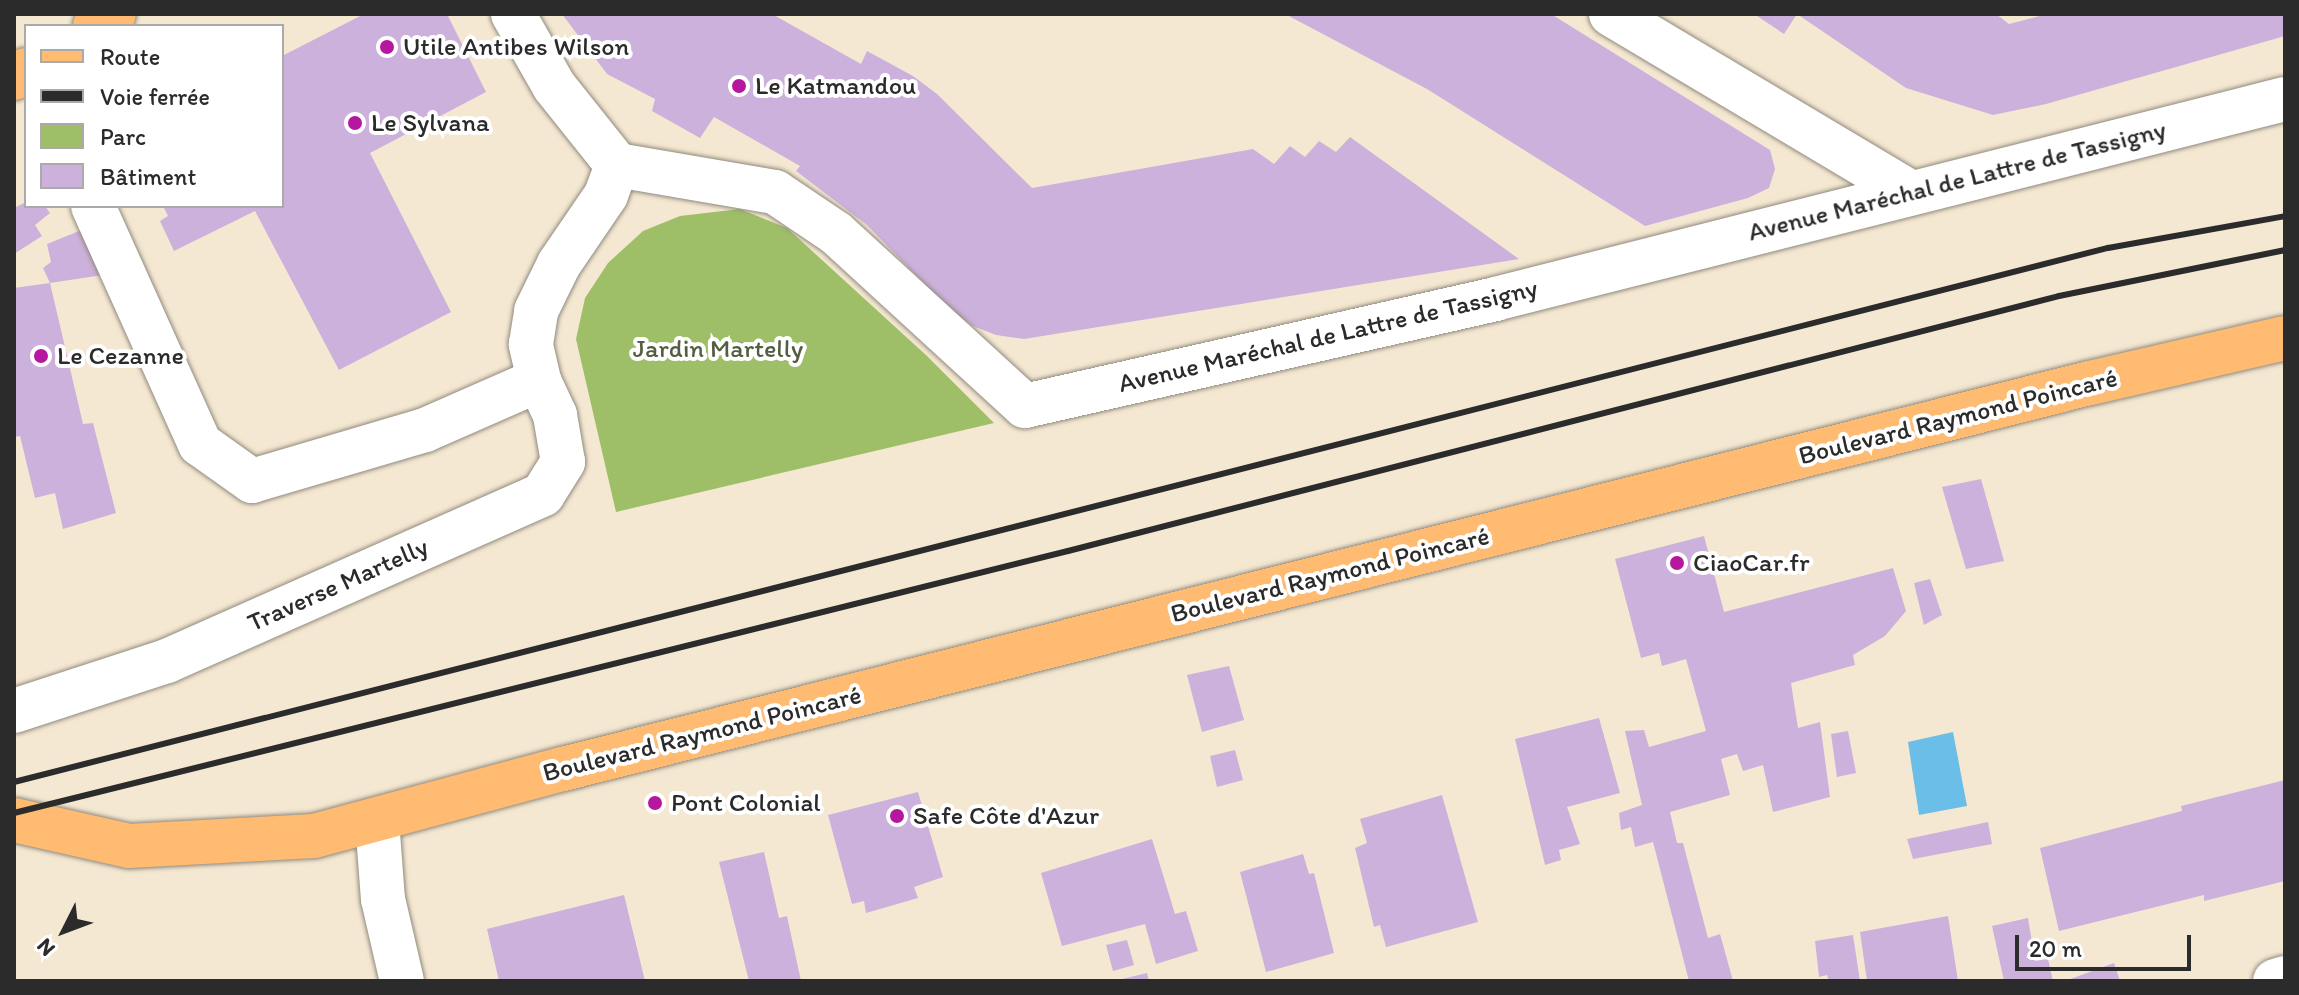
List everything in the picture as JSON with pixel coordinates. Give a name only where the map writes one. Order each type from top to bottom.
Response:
[{"type":"main road","name":"Boulevard Raymond Poincaré","points":[[14,820],[129,846],[292,839],[377,820],[579,765],[2090,383],[2285,338]]},
{"type":"street","points":[[513,14],[554,86],[617,165]]},
{"type":"street","points":[[1611,14],[1910,192]]},
{"type":"street","name":"Avenue Maréchal de Lattre de Tassigny","points":[[617,165],[775,192],[836,233],[1025,406],[1495,299],[2285,99]]},
{"type":"street","name":"Traverse Martelly","points":[[14,711],[167,661],[543,494],[563,462],[555,415],[539,380],[531,344],[536,311],[559,264],[606,195],[617,165]]},
{"type":"street","points":[[94,208],[200,444],[252,481],[425,430],[539,380]]},
{"type":"street","points":[[377,820],[381,885],[402,981]]},
{"type":"street","points":[[2275,981],[2285,978]]},
{"type":"path","points":[[737,343],[789,359]]},
{"type":"green space","name":"Jardin Martelly","points":[[740,209],[787,228],[927,356],[994,423],[616,512],[576,339],[585,298],[608,263],[643,231],[680,216]]},
{"type":"water","points":[[1953,732],[1967,806],[1919,815],[1908,742]]},
{"type":"building","points":[[364,14],[447,14],[486,92],[370,153],[451,312],[339,370],[255,211],[174,251],[160,221],[168,216],[164,208],[284,208],[284,55]]},
{"type":"building","points":[[562,14],[772,14],[861,64],[867,51],[913,76],[937,94],[1032,188],[1253,149],[1274,164],[1290,146],[1305,157],[1319,141],[1336,152],[1350,137],[1519,259],[1024,339],[996,335],[973,326],[949,309],[867,225],[796,171],[800,166],[714,117],[700,138],[652,111],[655,99],[607,74]]},
{"type":"building","points":[[1285,14],[1551,14],[1770,150],[1775,169],[1769,188],[1748,198],[1645,226],[1427,89]]},
{"type":"building","points":[[1754,14],[1797,14],[1784,34]]},
{"type":"building","points":[[1797,14],[1996,14],[2009,24],[2047,14],[2285,14],[2285,36],[2046,104],[1993,115],[1906,88]]},
{"type":"building","points":[[24,203],[24,208],[46,208],[50,213],[35,225],[42,236],[14,254],[14,208]]},
{"type":"building","points":[[89,227],[103,275],[50,283],[43,268],[51,262],[47,244]]},
{"type":"building","points":[[50,283],[83,424],[93,423],[116,513],[63,529],[55,493],[35,498],[20,436],[14,437],[14,288]]},
{"type":"building","points":[[1981,479],[2004,561],[1966,569],[1942,487]]},
{"type":"building","points":[[1704,536],[1724,612],[1893,568],[1906,611],[1885,636],[1853,655],[1855,665],[1791,683],[1798,728],[1820,722],[1830,797],[1773,812],[1763,765],[1743,771],[1737,754],[1721,759],[1730,795],[1670,812],[1677,843],[1683,843],[1708,938],[1720,934],[1733,981],[1689,981],[1653,842],[1635,847],[1631,827],[1621,830],[1619,813],[1642,805],[1625,731],[1644,730],[1649,747],[1706,731],[1686,659],[1662,666],[1659,653],[1641,658],[1615,559]]},
{"type":"building","points":[[1930,579],[1942,615],[1924,625],[1914,583]]},
{"type":"building","points":[[1229,666],[1244,720],[1202,732],[1187,675]]},
{"type":"building","points":[[1599,718],[1620,793],[1567,807],[1580,844],[1559,850],[1561,860],[1545,865],[1515,739]]},
{"type":"building","points":[[1848,731],[1856,773],[1837,777],[1831,734]]},
{"type":"building","points":[[1235,750],[1243,780],[1217,787],[1210,756]]},
{"type":"building","points":[[2285,780],[2285,881],[2204,901],[2204,895],[2059,931],[2040,848],[2182,811],[2181,806]]},
{"type":"building","points":[[918,792],[943,877],[914,887],[918,898],[866,913],[864,901],[852,904],[828,815]]},
{"type":"building","points":[[1442,795],[1478,922],[1386,947],[1380,925],[1374,927],[1355,848],[1367,843],[1360,819]]},
{"type":"building","points":[[1988,822],[1992,844],[1913,859],[1907,839]]},
{"type":"building","points":[[1152,839],[1175,914],[1186,911],[1198,951],[1156,964],[1145,924],[1062,946],[1041,873]]},
{"type":"building","points":[[764,852],[779,918],[787,916],[801,981],[749,981],[719,862]]},
{"type":"building","points":[[1303,854],[1309,874],[1314,873],[1334,953],[1266,972],[1240,872]]},
{"type":"building","points":[[624,895],[645,981],[499,981],[487,929]]},
{"type":"building","points":[[1948,916],[1958,981],[1867,981],[1860,932]]},
{"type":"building","points":[[2028,918],[2035,961],[2048,959],[2053,981],[2004,981],[1992,926]]},
{"type":"building","points":[[1853,935],[1860,981],[1829,981],[1827,975],[1819,977],[1815,941]]},
{"type":"building","points":[[1127,940],[1134,965],[1113,971],[1106,945]]},
{"type":"building","points":[[2114,963],[2120,981],[2065,981]]},
{"type":"building","points":[[1147,973],[1149,981],[1118,981],[1118,980]]},
{"type":"railway","points":[[14,782],[2108,248],[2285,216]]},
{"type":"railway","points":[[14,813],[1068,551],[2059,296],[2285,250]]},
{"type":"place","name":"Utile Antibes Wilson","points":[[387,47]]},
{"type":"place","name":"Le Katmandou","points":[[739,86]]},
{"type":"place","name":"Le Sylvana","points":[[355,123]]},
{"type":"place","name":"Le Cezanne","points":[[41,356]]},
{"type":"place","name":"CiaoCar.fr","points":[[1677,563]]},
{"type":"place","name":"Pont Colonial","points":[[655,803]]},
{"type":"place","name":"Safe Côte d'Azur","points":[[897,816]]}]
